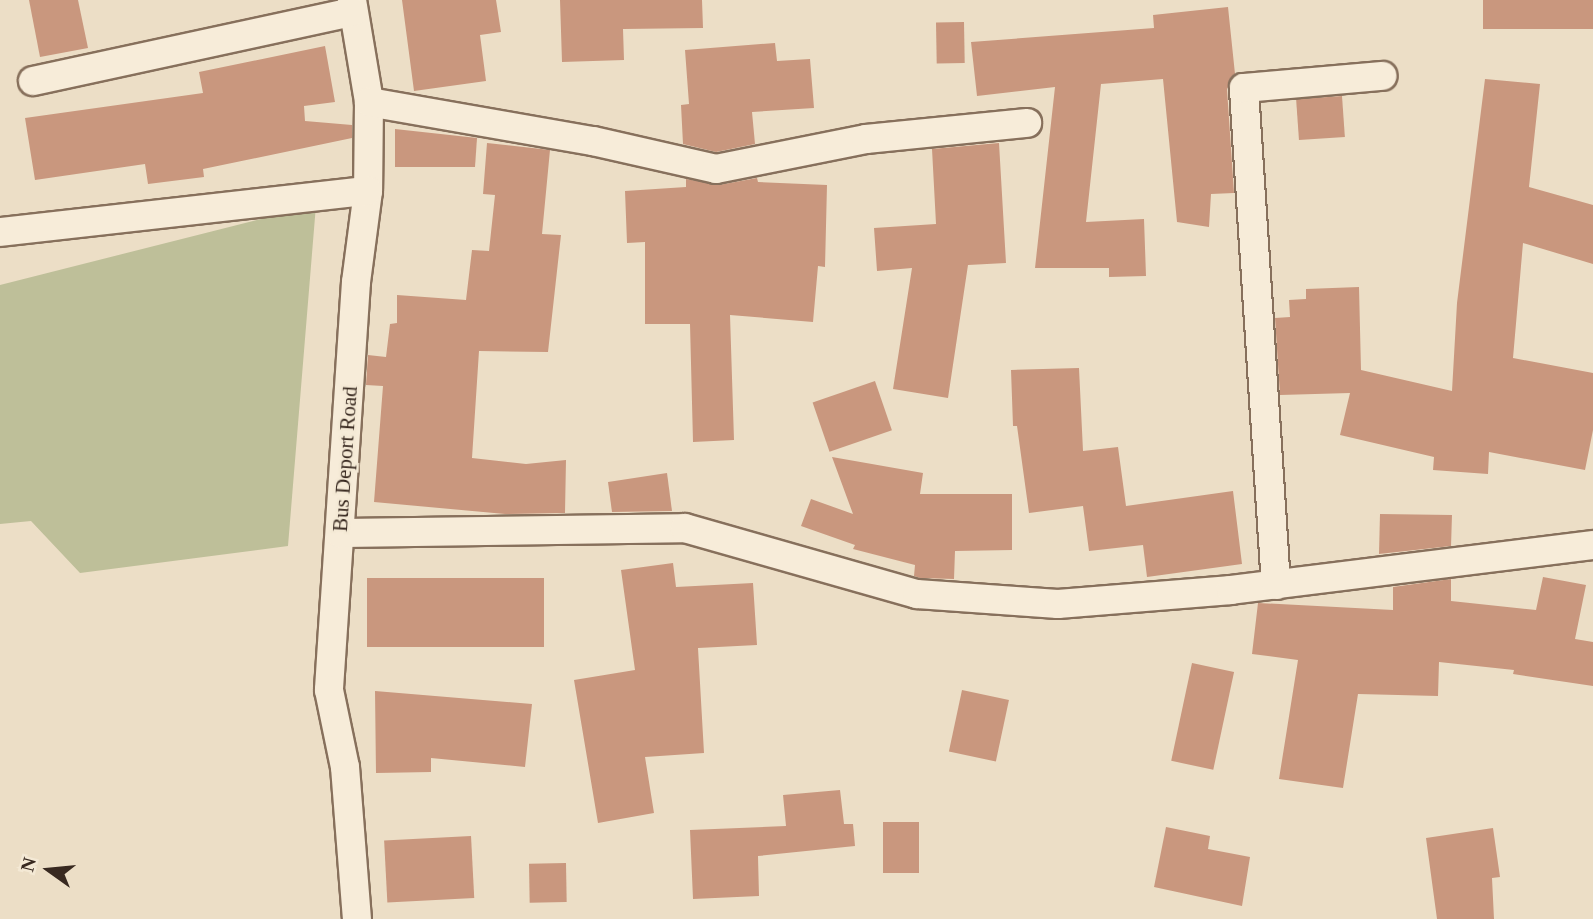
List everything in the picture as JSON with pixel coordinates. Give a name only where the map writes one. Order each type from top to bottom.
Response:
[{"type":"street","points":[[33,80],[353,6]]},
{"type":"street","name":"Bus Deport Road","points":[[353,6],[369,102],[368,191],[356,282],[329,690],[345,767],[357,919]]},
{"type":"street","points":[[1276,585],[1244,88],[1382,76]]},
{"type":"street","points":[[369,102],[593,141],[716,169],[866,139],[1027,123]]},
{"type":"street","points":[[0,232],[368,191]]},
{"type":"street","points":[[340,533],[685,528],[917,594],[1058,604],[1276,585],[1593,545]]},
{"type":"green space","points":[[316,205],[288,546],[80,573],[31,521],[0,524],[0,285]]},
{"type":"building","points":[[29,0],[78,0],[88,48],[40,57]]},
{"type":"building","points":[[402,0],[496,0],[501,32],[480,35],[486,81],[414,91]]},
{"type":"building","points":[[560,0],[702,0],[703,28],[623,29],[624,60],[562,62]]},
{"type":"building","points":[[1483,0],[1593,0],[1593,29],[1483,29]]},
{"type":"building","points":[[1228,7],[1235,74],[1227,89],[1234,193],[1211,194],[1209,227],[1177,222],[1163,79],[1101,84],[1086,222],[1144,219],[1146,276],[1109,277],[1109,268],[1035,268],[1055,87],[977,96],[971,42],[1154,28],[1153,15]]},
{"type":"building","points":[[936,22],[964,22],[965,63],[937,63]]},
{"type":"building","points":[[775,43],[777,61],[810,59],[814,108],[752,112],[755,144],[716,152],[683,144],[681,105],[689,104],[685,50]]},
{"type":"building","points":[[325,46],[335,102],[304,106],[305,121],[352,125],[352,138],[203,169],[204,177],[148,184],[145,164],[35,180],[25,118],[203,93],[199,72]]},
{"type":"building","points":[[1485,79],[1540,84],[1529,187],[1593,205],[1593,264],[1523,243],[1513,358],[1593,373],[1593,430],[1585,470],[1489,452],[1488,474],[1433,470],[1434,457],[1340,435],[1350,393],[1280,395],[1275,318],[1290,317],[1289,300],[1306,299],[1306,289],[1359,287],[1361,370],[1452,391],[1457,303]]},
{"type":"building","points":[[1342,96],[1345,137],[1299,140],[1296,99]]},
{"type":"building","points":[[395,129],[477,138],[475,167],[395,167]]},
{"type":"building","points":[[487,143],[550,150],[542,234],[561,235],[548,352],[479,351],[472,458],[526,464],[566,460],[565,513],[505,514],[374,502],[383,386],[366,385],[368,355],[386,357],[390,324],[397,323],[397,295],[466,300],[472,250],[489,251],[495,195],[483,194]]},
{"type":"building","points":[[999,143],[1006,263],[968,265],[948,398],[893,389],[912,268],[877,271],[874,228],[936,224],[932,149]]},
{"type":"building","points":[[757,178],[758,182],[827,185],[825,267],[818,266],[813,322],[730,315],[734,440],[693,442],[690,324],[645,324],[645,242],[627,243],[625,191],[686,187],[686,179],[719,185]]},
{"type":"building","points":[[1079,368],[1083,451],[1118,447],[1126,506],[1233,491],[1242,564],[1147,577],[1143,545],[1089,551],[1083,506],[1029,513],[1017,426],[1013,426],[1011,370]]},
{"type":"building","points":[[875,381],[892,430],[830,452],[813,402]]},
{"type":"building","points":[[832,457],[923,473],[920,494],[1012,494],[1012,550],[955,551],[954,579],[920,578],[914,576],[915,565],[853,549],[855,545],[801,526],[811,499],[853,514]]},
{"type":"building","points":[[667,473],[672,511],[612,512],[608,482]]},
{"type":"building","points":[[1380,514],[1452,515],[1451,546],[1379,554]]},
{"type":"building","points":[[673,563],[676,587],[753,583],[757,645],[698,648],[704,753],[645,757],[654,813],[598,823],[574,680],[635,670],[621,570]]},
{"type":"building","points":[[1543,577],[1586,585],[1575,639],[1593,642],[1593,686],[1513,674],[1514,670],[1439,662],[1438,696],[1358,694],[1343,788],[1279,779],[1298,660],[1252,654],[1258,603],[1393,610],[1393,587],[1451,579],[1451,601],[1536,610]]},
{"type":"building","points":[[367,578],[544,578],[544,647],[367,647]]},
{"type":"building","points":[[1192,663],[1234,672],[1213,770],[1171,761]]},
{"type":"building","points":[[962,690],[1009,700],[996,762],[949,752]]},
{"type":"building","points":[[375,691],[532,704],[525,767],[431,758],[431,772],[376,773]]},
{"type":"building","points":[[840,790],[844,824],[853,824],[855,846],[758,856],[759,896],[693,899],[690,830],[786,826],[783,795]]},
{"type":"building","points":[[883,822],[919,822],[919,873],[883,873]]},
{"type":"building","points":[[1166,827],[1210,836],[1208,849],[1250,857],[1242,906],[1154,887]]},
{"type":"building","points":[[1493,828],[1500,877],[1492,878],[1494,919],[1437,919],[1426,838]]},
{"type":"building","points":[[471,836],[474,898],[387,902],[384,841]]},
{"type":"building","points":[[566,863],[567,902],[530,903],[529,864]]}]
